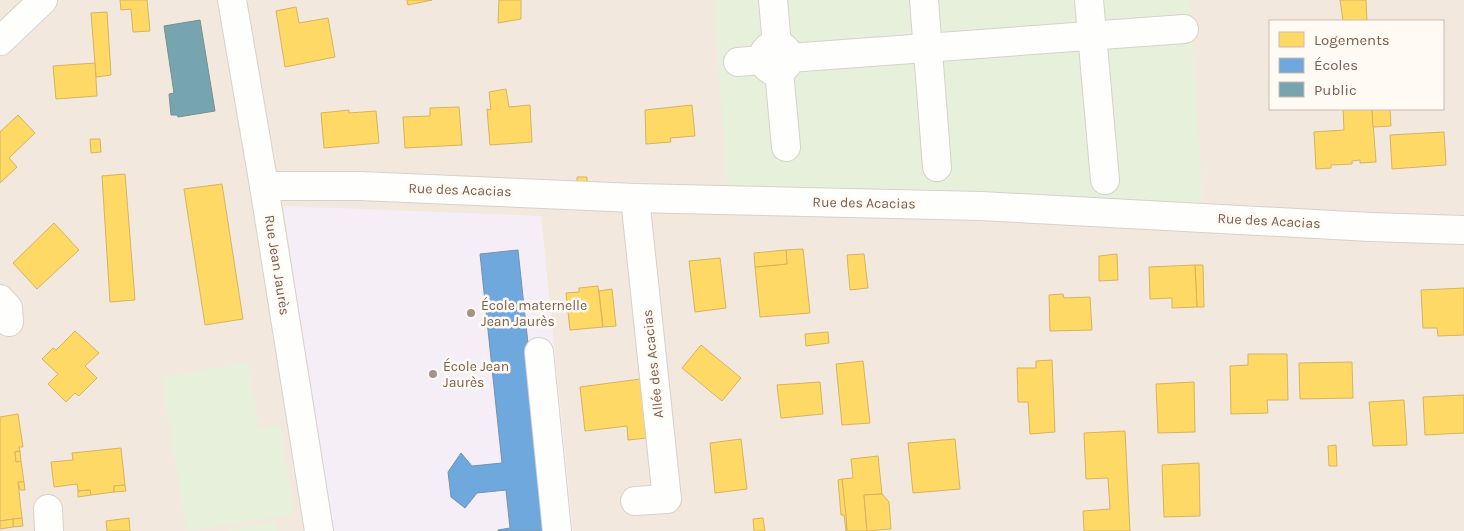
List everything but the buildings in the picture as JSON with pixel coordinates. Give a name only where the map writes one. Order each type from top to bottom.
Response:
[{"type":"street","points":[[0,40],[43,0]]},
{"type":"street","name":"Rue Jean Jaurès","points":[[232,0],[264,186],[319,531]]},
{"type":"street","points":[[773,0],[769,59],[786,147]]},
{"type":"street","points":[[924,0],[937,167]]},
{"type":"street","points":[[1090,0],[1105,180]]},
{"type":"street","points":[[769,59],[1184,29]]},
{"type":"street","name":"Rue des Acacias","points":[[264,186],[377,187],[635,198],[981,206],[1370,227],[1464,230]]},
{"type":"street","name":"Allée des Acacias","points":[[635,198],[667,499],[636,501]]},
{"type":"street","points":[[540,352],[557,531]]},
{"type":"shaded area","points":[[0,0],[1464,0],[1464,531],[0,531]]},
{"type":"shaded area","name":"École Jean Jaurès","points":[[283,206],[541,216],[573,531],[333,531]]},
{"type":"green space","points":[[714,0],[1190,0],[1203,206],[727,185]]},
{"type":"green space","points":[[248,363],[259,429],[280,425],[294,514],[187,531],[161,377]]},
{"type":"green space","points":[[275,522],[279,531],[224,531]]},
{"type":"place","name":"École maternelle Jean Jaurès","points":[[471,313]]},
{"type":"place","name":"École Jean Jaurès","points":[[433,374]]}]
